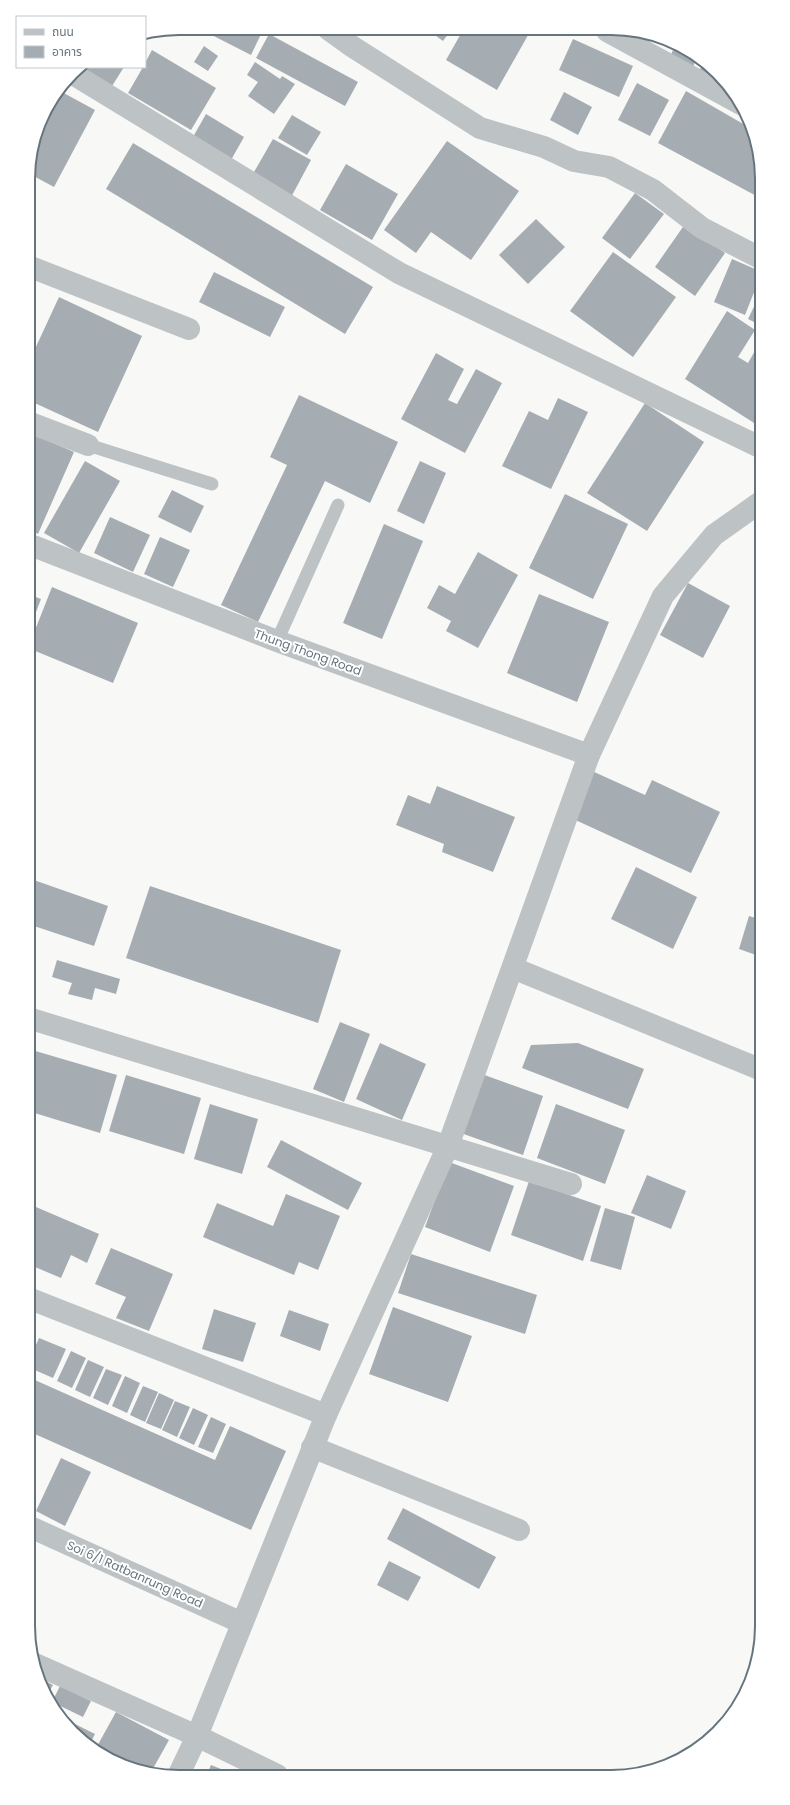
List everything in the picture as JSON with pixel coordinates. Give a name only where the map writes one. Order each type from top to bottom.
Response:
[{"type":"street","points":[[336,35],[353,48],[480,128],[544,147],[574,161],[609,167],[653,190],[702,228],[755,255]]},
{"type":"street","points":[[614,35],[730,98]]},
{"type":"street","points":[[77,77],[399,273],[755,445]]},
{"type":"street","points":[[35,269],[189,329]]},
{"type":"street","points":[[35,425],[88,445]]},
{"type":"street","points":[[180,1770],[197,1736],[312,1447],[448,1146],[589,755],[662,596],[714,535],[755,506]]},
{"type":"street","name":"Thung Thong Road","points":[[35,547],[277,641],[589,755]]},
{"type":"street","points":[[512,968],[755,1067]]},
{"type":"street","points":[[35,1020],[571,1184]]},
{"type":"street","points":[[35,1301],[326,1415]]},
{"type":"street","points":[[312,1447],[519,1530]]},
{"type":"street","name":"Soi 6/1 Ratbanrung Road","points":[[35,1529],[242,1623]]},
{"type":"street","points":[[41,1667],[197,1736],[267,1770]]},
{"type":"lane","points":[[88,445],[212,484]]},
{"type":"lane","points":[[277,641],[338,505]]},
{"type":"building","points":[[212,35],[261,35],[251,55]]},
{"type":"building","points":[[268,35],[271,35],[358,82],[345,106],[256,58]]},
{"type":"building","points":[[435,35],[447,35],[443,41]]},
{"type":"building","points":[[460,35],[528,35],[497,90],[446,60]]},
{"type":"building","points":[[573,39],[633,66],[619,97],[559,70]]},
{"type":"building","points":[[204,46],[218,56],[208,71],[194,62]]},
{"type":"building","points":[[673,49],[695,62],[693,67],[670,57]]},
{"type":"building","points":[[152,50],[216,88],[191,130],[128,93],[142,68],[146,68],[146,61]]},
{"type":"building","points":[[255,62],[280,79],[282,76],[295,84],[274,114],[248,96],[258,82],[247,75]]},
{"type":"building","points":[[701,67],[719,84],[718,86],[697,75]]},
{"type":"building","points":[[88,68],[123,68],[112,86],[85,70]]},
{"type":"building","points":[[637,83],[669,100],[650,136],[618,120]]},
{"type":"building","points":[[686,91],[744,124],[754,160],[755,195],[658,143]]},
{"type":"building","points":[[564,92],[592,107],[578,135],[550,120]]},
{"type":"building","points":[[64,93],[95,110],[54,187],[35,177],[36,160],[46,124],[54,107]]},
{"type":"building","points":[[206,114],[244,137],[231,160],[193,137]]},
{"type":"building","points":[[292,115],[321,132],[307,155],[278,138]]},
{"type":"building","points":[[273,139],[311,160],[289,201],[250,179]]},
{"type":"building","points":[[447,141],[519,191],[471,260],[431,232],[416,253],[384,230]]},
{"type":"building","points":[[133,143],[373,287],[345,334],[106,189]]},
{"type":"building","points":[[346,164],[398,194],[372,240],[320,210]]},
{"type":"building","points":[[635,193],[664,214],[630,259],[602,238]]},
{"type":"building","points":[[536,219],[565,247],[528,284],[499,255]]},
{"type":"building","points":[[685,224],[725,253],[695,296],[655,267]]},
{"type":"building","points":[[613,252],[676,297],[633,357],[570,311]]},
{"type":"building","points":[[732,259],[755,269],[755,290],[745,315],[714,302]]},
{"type":"building","points":[[214,272],[285,307],[270,337],[199,302]]},
{"type":"building","points":[[59,297],[142,336],[98,432],[35,403],[35,349]]},
{"type":"building","points":[[755,304],[755,322],[748,319]]},
{"type":"building","points":[[727,311],[755,330],[738,357],[748,363],[755,351],[755,424],[685,379]]},
{"type":"building","points":[[436,353],[464,369],[448,400],[457,404],[476,369],[502,383],[465,453],[401,419]]},
{"type":"building","points":[[299,395],[398,442],[370,503],[325,481],[258,622],[221,605],[287,465],[270,457]]},
{"type":"building","points":[[558,398],[588,412],[551,489],[502,466],[529,411],[548,420]]},
{"type":"building","points":[[645,403],[704,442],[647,531],[587,493]]},
{"type":"building","points":[[35,435],[74,452],[38,534],[35,532]]},
{"type":"building","points":[[85,461],[120,481],[79,553],[44,533]]},
{"type":"building","points":[[420,461],[446,473],[424,524],[397,511]]},
{"type":"building","points":[[172,490],[204,506],[191,533],[158,517]]},
{"type":"building","points":[[565,494],[628,524],[593,599],[529,568]]},
{"type":"building","points":[[110,517],[150,535],[133,572],[94,553]]},
{"type":"building","points":[[384,524],[423,541],[382,639],[343,623]]},
{"type":"building","points":[[160,537],[190,550],[173,587],[144,574]]},
{"type":"building","points":[[478,552],[518,575],[478,648],[446,631],[451,621],[427,608],[439,585],[455,594]]},
{"type":"building","points":[[688,583],[730,606],[703,658],[660,635]]},
{"type":"building","points":[[52,587],[138,623],[113,683],[35,651],[35,630]]},
{"type":"building","points":[[539,594],[609,622],[577,702],[507,673]]},
{"type":"building","points":[[35,597],[41,599],[35,615]]},
{"type":"building","points":[[592,771],[645,795],[652,780],[720,812],[691,873],[571,818]]},
{"type":"building","points":[[437,786],[515,817],[493,872],[442,852],[444,844],[396,825],[408,795],[430,804]]},
{"type":"building","points":[[636,867],[697,897],[673,949],[611,919]]},
{"type":"building","points":[[35,880],[108,906],[94,946],[35,926]]},
{"type":"building","points":[[150,886],[341,950],[318,1023],[126,958]]},
{"type":"building","points":[[749,916],[755,918],[755,955],[739,949]]},
{"type":"building","points":[[57,960],[120,979],[116,994],[95,988],[92,1000],[68,994],[72,983],[52,977]]},
{"type":"building","points":[[340,1022],[370,1034],[344,1102],[313,1089]]},
{"type":"building","points":[[380,1043],[426,1064],[402,1120],[356,1099]]},
{"type":"building","points":[[578,1043],[644,1069],[628,1109],[522,1068],[531,1045]]},
{"type":"building","points":[[35,1051],[117,1075],[100,1133],[35,1113]]},
{"type":"building","points":[[479,1073],[543,1096],[523,1155],[458,1132]]},
{"type":"building","points":[[126,1075],[201,1098],[184,1154],[109,1131]]},
{"type":"building","points":[[210,1104],[258,1119],[242,1174],[194,1159]]},
{"type":"building","points":[[556,1104],[625,1130],[605,1184],[537,1158]]},
{"type":"building","points":[[281,1140],[362,1183],[348,1210],[267,1167]]},
{"type":"building","points":[[449,1162],[514,1186],[490,1252],[425,1227]]},
{"type":"building","points":[[647,1175],[686,1191],[671,1229],[631,1213]]},
{"type":"building","points":[[529,1181],[601,1206],[583,1261],[511,1235]]},
{"type":"building","points":[[286,1194],[340,1216],[318,1270],[299,1262],[294,1275],[203,1237],[217,1203],[273,1226]]},
{"type":"building","points":[[36,1207],[99,1234],[87,1263],[71,1255],[61,1278],[35,1267]]},
{"type":"building","points":[[605,1208],[635,1217],[621,1270],[590,1261]]},
{"type":"building","points":[[111,1248],[173,1274],[149,1331],[116,1318],[126,1297],[95,1284]]},
{"type":"building","points":[[411,1254],[537,1295],[525,1334],[398,1293]]},
{"type":"building","points":[[393,1307],[472,1336],[448,1402],[369,1374]]},
{"type":"building","points":[[214,1309],[256,1323],[243,1362],[202,1349]]},
{"type":"building","points":[[289,1310],[329,1324],[320,1351],[280,1336]]},
{"type":"building","points":[[39,1338],[66,1349],[53,1378],[35,1370],[35,1347]]},
{"type":"building","points":[[71,1351],[86,1358],[72,1388],[57,1381]]},
{"type":"building","points":[[88,1360],[104,1367],[90,1397],[75,1390]]},
{"type":"building","points":[[106,1369],[122,1375],[108,1405],[93,1398]]},
{"type":"building","points":[[125,1376],[140,1383],[127,1413],[112,1406]]},
{"type":"building","points":[[35,1380],[215,1460],[230,1426],[286,1451],[251,1530],[35,1434]]},
{"type":"building","points":[[143,1386],[158,1392],[145,1422],[130,1415]]},
{"type":"building","points":[[159,1393],[174,1400],[161,1429],[146,1423]]},
{"type":"building","points":[[175,1401],[190,1407],[177,1437],[162,1430]]},
{"type":"building","points":[[193,1408],[208,1415],[194,1445],[179,1438]]},
{"type":"building","points":[[211,1417],[226,1424],[213,1453],[198,1447]]},
{"type":"building","points":[[61,1458],[91,1472],[65,1526],[36,1511]]},
{"type":"building","points":[[403,1508],[496,1557],[479,1589],[387,1539]]},
{"type":"building","points":[[389,1561],[421,1577],[408,1601],[377,1585]]},
{"type":"building","points":[[46,1681],[53,1685],[50,1690]]},
{"type":"building","points":[[60,1686],[91,1701],[83,1717],[58,1705],[54,1698]]},
{"type":"building","points":[[116,1712],[169,1740],[154,1768],[124,1759],[98,1745]]},
{"type":"building","points":[[72,1723],[95,1734],[92,1741]]},
{"type":"building","points":[[211,1765],[224,1770],[209,1770]]}]
